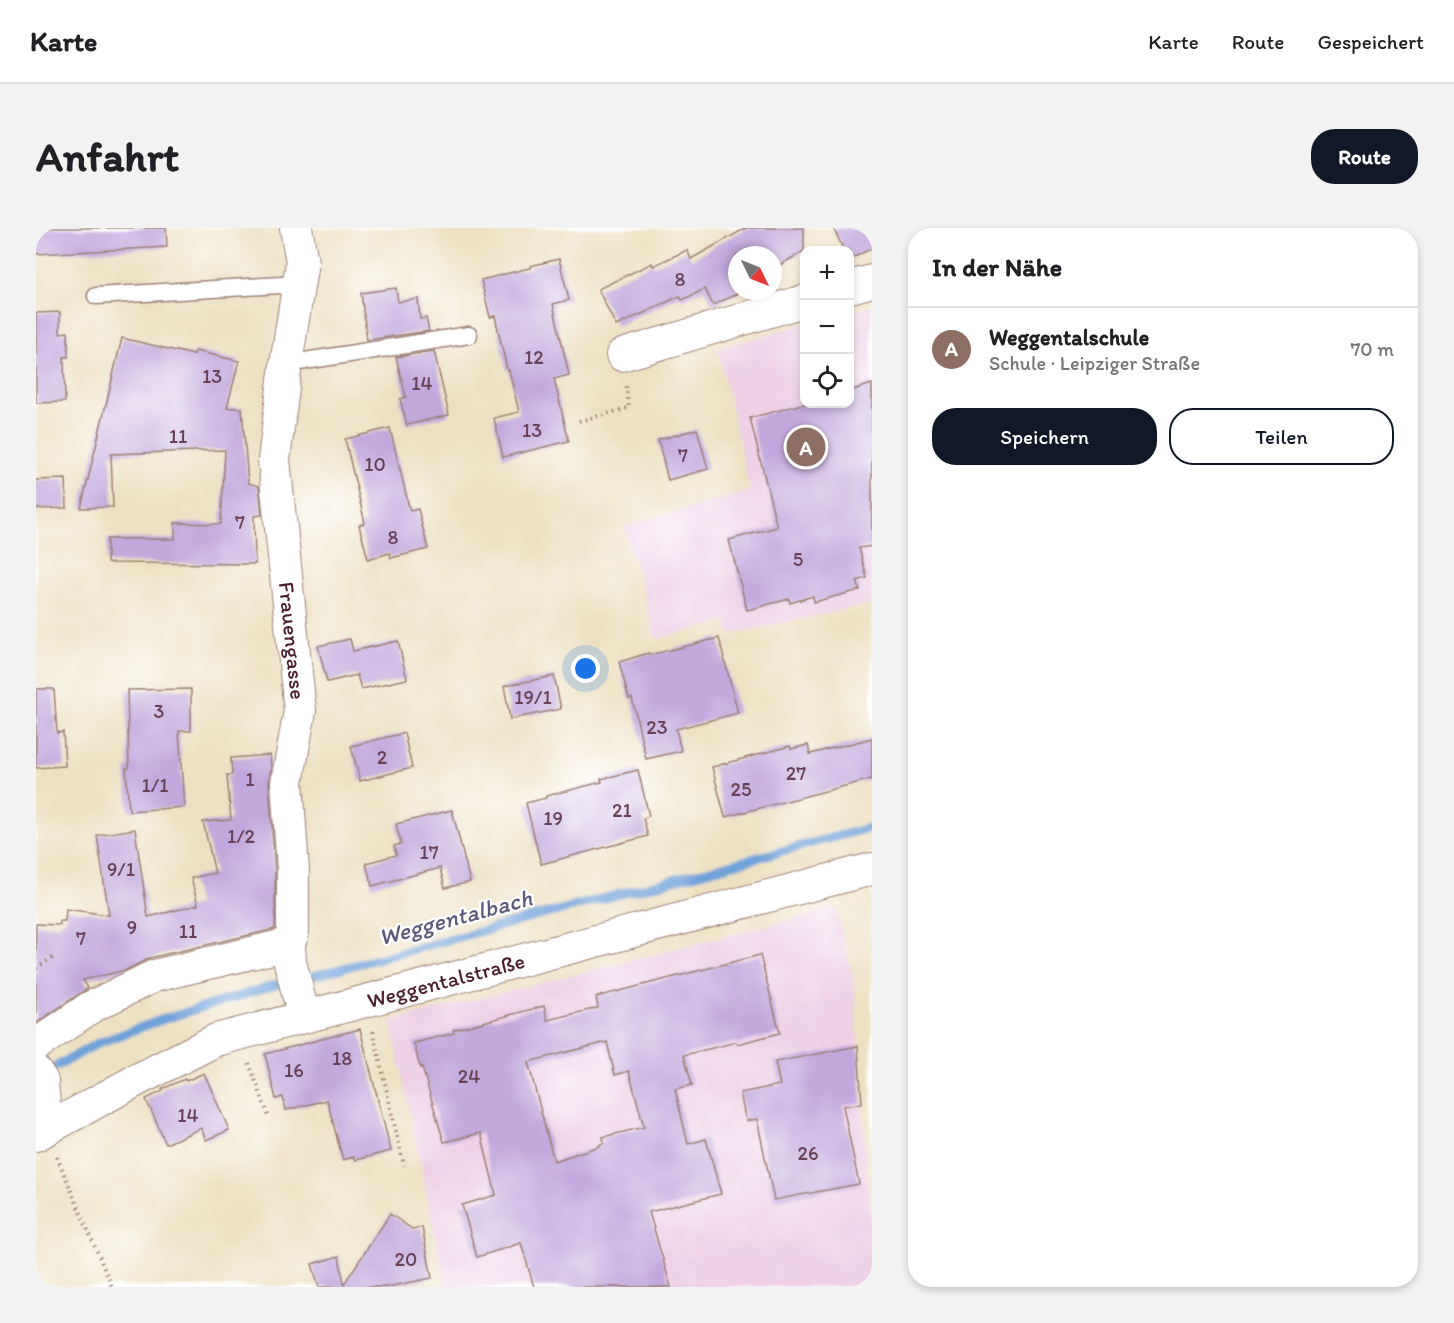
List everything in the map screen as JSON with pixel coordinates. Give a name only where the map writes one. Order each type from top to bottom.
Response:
[{"type":"street","name":"Frauengasse","points":[[296,228],[300,273],[274,460],[300,711],[287,782],[293,880],[293,932],[289,953],[301,1007]]},
{"type":"street","points":[[854,286],[872,281]]},
{"type":"street","points":[[622,355],[800,302]]},
{"type":"street","name":"Weggentalstraße","points":[[39,1126],[216,1040],[239,1034],[301,1007],[366,1001],[872,869]]},
{"type":"street","points":[[36,1045],[91,1007],[154,976],[289,953]]},
{"type":"street","points":[[36,1072],[42,1081],[39,1126]]},
{"type":"lane","points":[[96,296],[300,273]]},
{"type":"lane","points":[[286,364],[469,335]]},
{"type":"path","points":[[579,421],[629,408],[622,355]]},
{"type":"path","points":[[36,968],[56,956]]},
{"type":"path","points":[[366,1001],[404,1166]]},
{"type":"path","points":[[239,1034],[269,1117]]},
{"type":"path","points":[[39,1126],[112,1287]]},
{"type":"shaded area","points":[[872,306],[872,604],[730,634],[726,621],[656,639],[624,526],[750,491],[718,348],[800,325],[800,408],[854,408],[854,311]]},
{"type":"shaded area","points":[[836,908],[854,980],[872,1225],[872,1287],[446,1287],[391,1021]]},
{"type":"building","points":[[36,228],[166,228],[167,247],[36,254]]},
{"type":"building","points":[[746,228],[804,228],[804,246],[800,246],[800,253],[782,264],[782,246],[728,246],[728,298],[713,305],[705,289],[682,300],[680,296],[616,326],[598,289],[652,263],[653,266],[687,250],[691,259]]},
{"type":"building","points":[[833,228],[872,228],[872,248],[854,257],[854,246],[842,246]]},
{"type":"building","points":[[559,259],[569,300],[553,304],[569,375],[554,379],[569,441],[503,457],[494,418],[519,412],[495,316],[490,317],[481,280]]},
{"type":"building","points":[[396,288],[398,302],[418,299],[420,319],[426,318],[429,331],[367,340],[361,293]]},
{"type":"building","points":[[60,312],[60,333],[68,332],[68,357],[64,357],[65,402],[36,403],[36,313]]},
{"type":"building","points":[[122,338],[194,355],[195,351],[239,361],[227,408],[242,408],[248,483],[259,486],[262,515],[254,516],[255,564],[107,563],[107,539],[175,539],[175,523],[221,524],[225,450],[111,454],[113,507],[81,508]]},
{"type":"building","points":[[434,351],[449,415],[407,425],[400,399],[406,397],[396,357]]},
{"type":"building","points":[[872,384],[872,546],[859,548],[867,578],[857,581],[860,590],[814,602],[813,596],[790,603],[789,599],[747,610],[729,540],[777,527],[750,418],[800,405],[800,408],[854,408],[854,389]]},
{"type":"building","points":[[390,428],[410,511],[418,509],[428,549],[391,558],[390,553],[368,559],[359,525],[365,523],[345,439]]},
{"type":"building","points":[[697,429],[708,469],[668,480],[658,440]]},
{"type":"building","points":[[66,479],[67,508],[36,509],[36,480]]},
{"type":"building","points":[[719,638],[738,713],[676,729],[681,751],[646,759],[632,698],[629,699],[619,662]]},
{"type":"building","points":[[350,639],[353,651],[398,641],[407,679],[361,689],[357,675],[327,682],[318,646]]},
{"type":"building","points":[[554,676],[561,709],[510,719],[504,686]]},
{"type":"building","points":[[36,689],[54,689],[57,733],[63,732],[65,766],[36,768]]},
{"type":"building","points":[[191,689],[191,731],[179,731],[184,807],[129,811],[126,768],[129,768],[127,690]]},
{"type":"building","points":[[404,733],[412,768],[360,781],[351,746]]},
{"type":"building","points":[[872,738],[872,779],[725,817],[712,767],[790,746],[791,749],[808,745],[810,754]]},
{"type":"building","points":[[270,755],[269,783],[275,871],[275,929],[150,958],[126,970],[83,980],[88,988],[36,1023],[36,924],[60,925],[60,921],[65,921],[66,909],[109,915],[97,835],[135,829],[148,917],[198,905],[191,878],[215,873],[203,822],[231,820],[227,775],[232,775],[231,758]]},
{"type":"building","points":[[638,770],[649,816],[643,818],[648,836],[541,864],[526,803],[602,782],[601,779]]},
{"type":"building","points":[[452,810],[470,882],[445,888],[440,868],[372,886],[366,863],[396,855],[394,846],[401,844],[396,824]]},
{"type":"building","points":[[760,955],[780,1033],[684,1055],[692,1085],[675,1089],[688,1144],[706,1139],[721,1194],[649,1212],[671,1287],[534,1287],[521,1243],[477,1257],[462,1205],[496,1195],[481,1133],[444,1142],[422,1067],[420,1068],[414,1043],[454,1033],[453,1030],[544,1006],[547,1020],[598,1008],[596,997]],"holes":[[[607,1042],[615,1075],[629,1071],[644,1127],[603,1137],[604,1143],[600,1146],[554,1161],[528,1062]]]},
{"type":"building","points":[[360,1029],[391,1151],[355,1160],[354,1157],[343,1160],[327,1100],[286,1110],[283,1097],[276,1099],[265,1054]]},
{"type":"building","points":[[858,1046],[862,1103],[843,1106],[859,1184],[774,1200],[757,1119],[746,1121],[740,1093],[780,1085],[775,1062]]},
{"type":"building","points":[[204,1073],[229,1130],[206,1140],[201,1128],[166,1144],[146,1099],[163,1091],[162,1089]]},
{"type":"building","points":[[390,1214],[412,1229],[422,1227],[432,1278],[387,1287],[319,1287],[312,1264],[339,1256],[344,1284]]},
{"type":"waterway","name":"Weggentalbach","points":[[55,1067],[98,1043],[164,1019],[272,986],[872,827]]},
{"type":"place","name":"Weggentalschule","points":[[806,447]]}]
